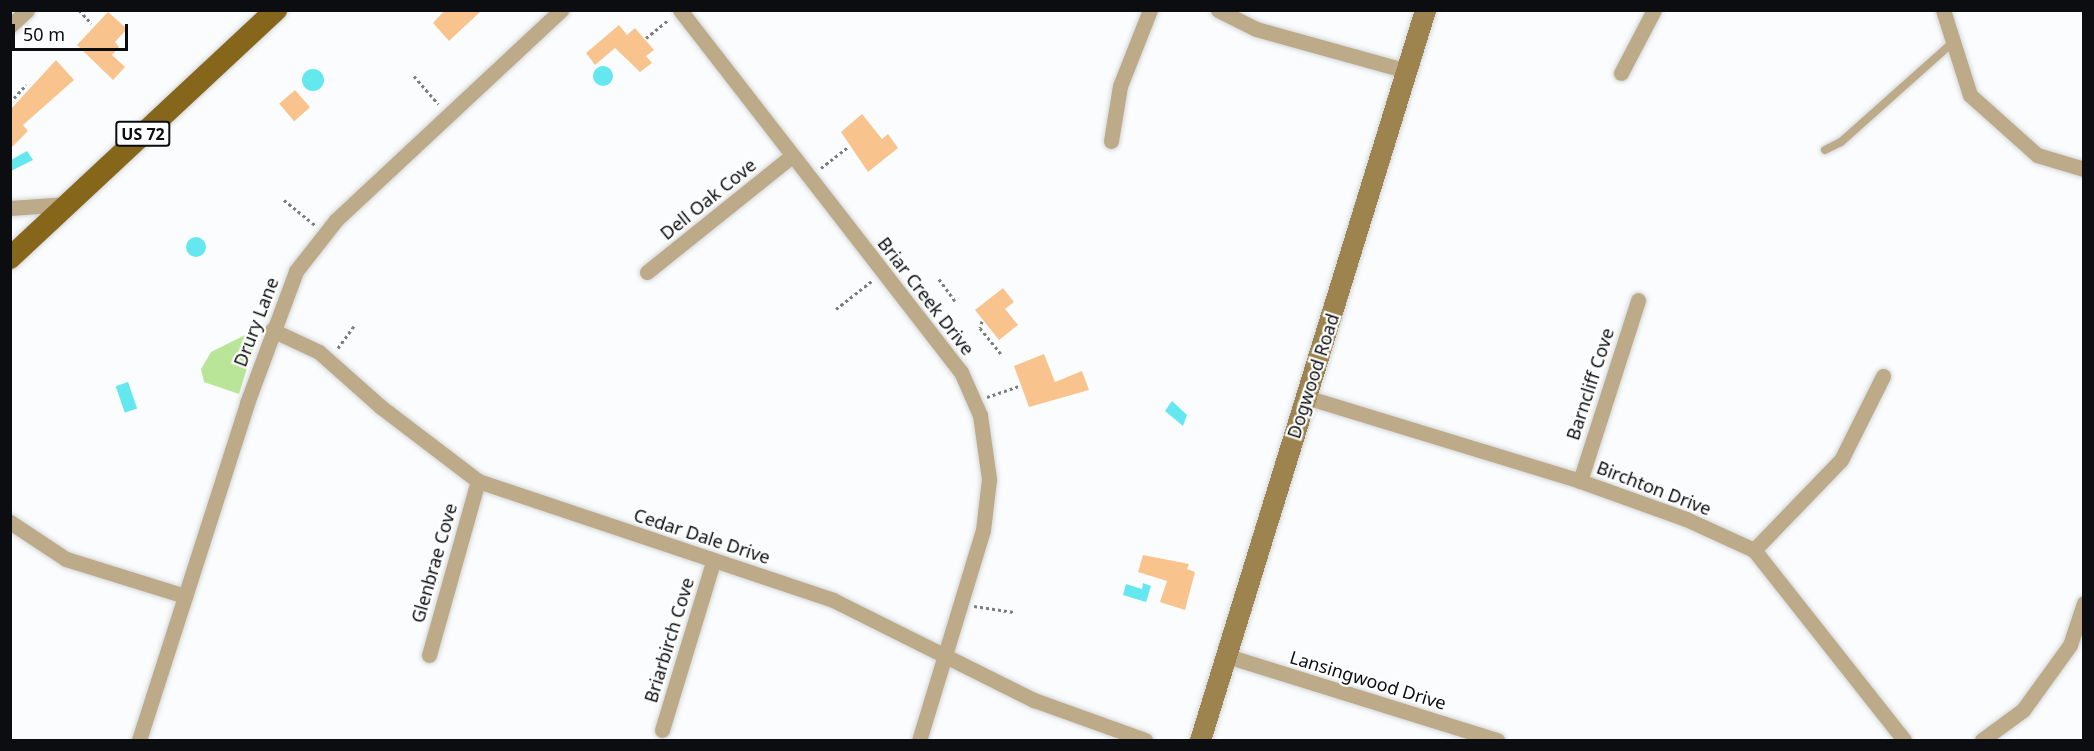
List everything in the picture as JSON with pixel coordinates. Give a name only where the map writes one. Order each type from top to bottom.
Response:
[{"type":"main road","name":"US 72","points":[[10,258],[276,10]]},
{"type":"street","points":[[10,26],[27,10]]},
{"type":"street","name":"Drury Lane","points":[[139,741],[272,330],[293,277],[322,235],[561,10]]},
{"type":"street","points":[[1111,141],[1120,86],[1150,10]]},
{"type":"street","points":[[1218,10],[1256,28],[1407,71]]},
{"type":"street","name":"Dogwood Road","points":[[1200,741],[1425,10]]},
{"type":"street","points":[[1621,74],[1654,10]]},
{"type":"street","points":[[1943,10],[1970,95],[2037,154],[2084,168]]},
{"type":"street","name":"Briar Creek Drive","points":[[676,14],[792,156],[962,372],[980,415],[987,444],[987,506],[919,741]]},
{"type":"street","name":"Dell Oak Cove","points":[[647,272],[792,156]]},
{"type":"street","points":[[10,208],[68,204]]},
{"type":"street","name":"Barncliff Cove","points":[[1580,481],[1638,300]]},
{"type":"street","name":"Cedar Dale Drive","points":[[272,330],[319,351],[381,407],[478,481],[713,562],[833,600],[1034,700],[1146,741]]},
{"type":"street","points":[[1754,550],[1841,460],[1883,376]]},
{"type":"street","name":"Birchton Drive","points":[[1306,397],[1580,481],[1686,519],[1754,550],[1904,741]]},
{"type":"street","name":"Glenbrae Cove","points":[[429,655],[478,481]]},
{"type":"street","points":[[10,522],[66,559],[185,596]]},
{"type":"street","name":"Briarbirch Cove","points":[[662,730],[713,562]]},
{"type":"street","points":[[1982,741],[2023,710],[2070,645],[2084,603]]},
{"type":"street","name":"Lansingwood Drive","points":[[1227,656],[1472,737],[1497,741]]},
{"type":"lane","points":[[1825,150],[1842,142],[1952,43]]},
{"type":"path","points":[[79,10],[91,23]]},
{"type":"path","points":[[646,38],[676,14]]},
{"type":"path","points":[[414,76],[441,107]]},
{"type":"path","points":[[14,98],[27,85]]},
{"type":"path","points":[[818,170],[848,147]]},
{"type":"path","points":[[285,200],[316,225]]},
{"type":"path","points":[[836,309],[874,279]]},
{"type":"path","points":[[939,279],[955,301]]},
{"type":"path","points":[[982,321],[980,327],[1001,354]]},
{"type":"path","points":[[336,350],[354,326]]},
{"type":"path","points":[[985,398],[1019,386]]},
{"type":"path","points":[[972,605],[1014,612]]},
{"type":"green space","points":[[245,335],[256,339],[239,394],[204,382],[201,369],[211,352]]},
{"type":"water","points":[[603,66],[610,69],[613,76],[610,83],[603,86],[596,83],[593,76],[596,69]]},
{"type":"water","points":[[313,69],[321,72],[324,80],[321,88],[313,91],[305,88],[302,80],[305,72]]},
{"type":"water","points":[[27,151],[33,160],[11,171],[11,160]]},
{"type":"water","points":[[196,237],[203,240],[206,247],[203,254],[196,257],[189,254],[186,247],[189,240]]},
{"type":"water","points":[[128,382],[137,408],[125,413],[116,386]]},
{"type":"water","points":[[1172,401],[1187,415],[1183,426],[1165,411]]},
{"type":"water","points":[[1143,583],[1151,586],[1146,602],[1123,595],[1126,584],[1142,589]]},
{"type":"building","points":[[445,10],[482,10],[449,41],[433,23]]},
{"type":"building","points":[[108,12],[127,29],[115,42],[119,47],[112,55],[125,67],[113,80],[77,45]]},
{"type":"building","points":[[619,25],[627,35],[635,28],[654,50],[646,56],[652,63],[640,72],[615,48],[595,65],[586,53]]},
{"type":"building","points":[[56,60],[74,80],[23,125],[28,131],[10,149],[10,110]]},
{"type":"building","points":[[295,90],[310,107],[294,121],[279,104]]},
{"type":"building","points":[[862,114],[882,139],[888,134],[898,148],[868,172],[841,132]]},
{"type":"building","points":[[1003,288],[1014,302],[1005,309],[1018,325],[999,340],[975,310]]},
{"type":"building","points":[[1044,354],[1055,382],[1082,371],[1089,390],[1029,407],[1014,366]]},
{"type":"building","points":[[1143,555],[1189,564],[1187,569],[1195,572],[1185,610],[1160,602],[1167,581],[1138,572]]}]
